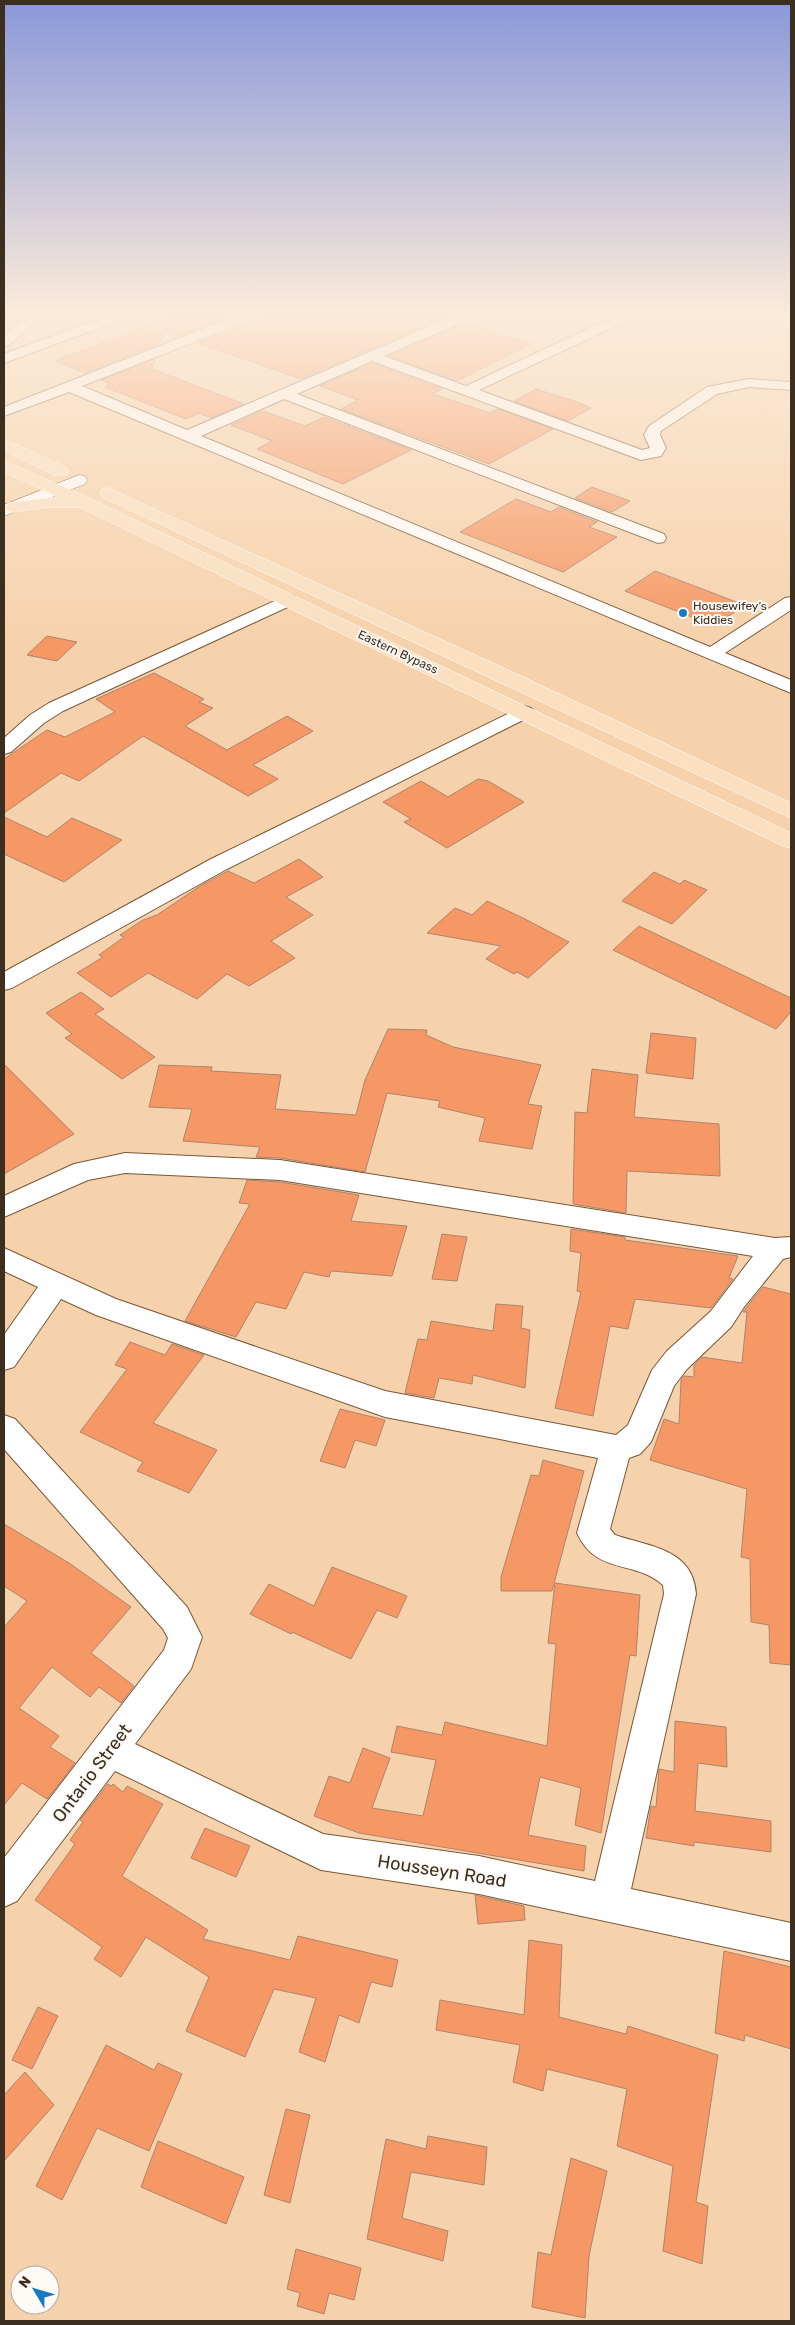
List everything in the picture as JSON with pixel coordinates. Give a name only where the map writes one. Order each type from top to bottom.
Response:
[{"type":"main road","name":"Eastern Bypass","points":[[4,444],[61,482],[83,502],[791,841]]},
{"type":"main road","name":"Eastern Bypass","points":[[6,490],[61,482],[483,666],[791,811]]},
{"type":"main road","points":[[6,490],[48,502],[83,502]]},
{"type":"street","points":[[155,422],[791,687]]},
{"type":"street","points":[[187,436],[218,422]]},
{"type":"street","points":[[358,422],[658,538]]},
{"type":"street","points":[[552,422],[641,455],[650,456],[656,454],[658,448],[652,435],[654,429],[664,422]]},
{"type":"street","points":[[6,490],[61,482]]},
{"type":"street","points":[[4,748],[37,719],[56,707],[288,600]]},
{"type":"street","points":[[711,654],[791,602]]},
{"type":"street","points":[[4,982],[219,864],[524,712]]},
{"type":"street","points":[[4,1207],[83,1171],[125,1163],[280,1170],[783,1248]]},
{"type":"street","points":[[4,1259],[106,1307],[385,1404],[616,1448],[629,1445],[640,1433],[662,1379],[677,1360],[721,1319],[734,1299],[783,1248]]},
{"type":"street","points":[[4,1358],[56,1284]]},
{"type":"street","name":"Ontario Street","points":[[4,1428],[175,1618],[184,1637],[179,1658],[4,1888]]},
{"type":"street","points":[[609,1903],[680,1594],[679,1579],[665,1566],[604,1546],[593,1533],[616,1448]]},
{"type":"street","name":"Housseyn Road","points":[[109,1750],[321,1852],[480,1875],[791,1942]]},
{"type":"building","points":[[237,422],[295,422],[305,426],[312,422],[338,422],[411,450],[343,484],[257,449],[272,441],[231,425]]},
{"type":"building","points":[[377,422],[535,422],[553,429],[489,464]]},
{"type":"building","points":[[592,487],[630,501],[612,512],[575,498]]},
{"type":"building","points":[[516,499],[551,512],[559,507],[597,522],[589,527],[617,537],[563,572],[460,532]]},
{"type":"building","points":[[655,571],[744,605],[715,626],[625,591]]},
{"type":"building","points":[[47,636],[77,642],[57,661],[27,655]]},
{"type":"building","points":[[154,673],[204,699],[199,702],[213,708],[185,726],[227,750],[287,716],[313,731],[253,765],[278,779],[248,796],[143,736],[79,781],[61,773],[4,813],[4,759],[47,730],[65,737],[115,712],[96,699]]},
{"type":"building","points":[[478,779],[488,781],[524,802],[447,848],[404,822],[411,819],[383,802],[421,781],[448,797]]},
{"type":"building","points":[[4,817],[47,837],[72,818],[122,840],[64,882],[4,854]]},
{"type":"building","points":[[299,859],[323,877],[286,897],[313,915],[271,941],[295,958],[249,986],[227,974],[197,999],[148,973],[111,997],[77,973],[103,957],[99,955],[124,937],[120,935],[143,920],[157,915],[200,886],[228,871],[254,883]]},
{"type":"building","points":[[654,872],[680,884],[684,880],[707,890],[672,924],[622,901]]},
{"type":"building","points":[[487,901],[569,942],[528,978],[517,972],[514,974],[486,959],[501,946],[427,933],[455,908],[472,915]]},
{"type":"building","points":[[639,926],[791,998],[791,1012],[776,1029],[613,950]]},
{"type":"building","points":[[81,992],[104,1009],[95,1014],[155,1057],[122,1079],[65,1038],[72,1034],[46,1013]]},
{"type":"building","points":[[388,1029],[427,1030],[426,1035],[453,1047],[541,1065],[528,1104],[542,1106],[532,1149],[479,1141],[485,1118],[438,1107],[440,1101],[387,1093],[365,1172],[280,1158],[256,1157],[260,1147],[183,1141],[192,1109],[149,1107],[159,1065],[212,1067],[211,1071],[281,1075],[275,1109],[356,1115],[365,1080]]},
{"type":"building","points":[[651,1033],[696,1038],[693,1079],[646,1073]]},
{"type":"building","points":[[4,1064],[74,1134],[4,1174]]},
{"type":"building","points":[[592,1069],[638,1075],[634,1117],[719,1124],[720,1176],[627,1171],[626,1213],[573,1204],[575,1112],[587,1113]]},
{"type":"building","points":[[247,1180],[280,1182],[359,1195],[351,1221],[407,1226],[392,1276],[331,1271],[329,1277],[304,1272],[286,1309],[256,1302],[236,1337],[185,1321],[250,1204],[239,1203]]},
{"type":"building","points":[[571,1229],[625,1237],[625,1240],[738,1256],[729,1278],[733,1279],[711,1308],[635,1299],[628,1329],[610,1326],[593,1416],[555,1408],[581,1292],[577,1291],[581,1253],[570,1251]]},
{"type":"building","points":[[442,1234],[467,1237],[457,1281],[432,1279]]},
{"type":"building","points":[[763,1287],[791,1294],[791,1665],[770,1663],[769,1625],[751,1622],[750,1559],[741,1557],[747,1489],[650,1460],[664,1419],[679,1424],[681,1380],[684,1376],[694,1377],[694,1365],[702,1357],[742,1363],[747,1312],[743,1312]]},
{"type":"building","points":[[496,1304],[523,1306],[521,1328],[530,1330],[525,1388],[473,1375],[472,1384],[439,1378],[434,1398],[405,1393],[418,1339],[427,1340],[431,1321],[493,1331]]},
{"type":"building","points":[[130,1342],[165,1355],[172,1344],[204,1355],[153,1423],[217,1450],[189,1493],[137,1471],[143,1462],[80,1432],[127,1369],[115,1365]]},
{"type":"building","points":[[340,1409],[385,1420],[376,1446],[355,1440],[345,1468],[320,1461]]},
{"type":"building","points":[[543,1460],[584,1471],[552,1591],[501,1591],[501,1577],[531,1475],[539,1476]]},
{"type":"building","points":[[4,1524],[69,1563],[131,1607],[91,1653],[134,1686],[121,1703],[99,1687],[90,1697],[52,1667],[19,1708],[59,1736],[50,1747],[75,1763],[47,1799],[22,1783],[4,1805],[4,1627],[27,1601],[4,1586]]},
{"type":"building","points":[[332,1567],[407,1596],[397,1618],[377,1610],[351,1659],[292,1632],[291,1634],[250,1614],[269,1584],[314,1606]]},
{"type":"building","points":[[555,1583],[640,1595],[636,1656],[630,1655],[601,1833],[575,1825],[581,1788],[540,1777],[528,1835],[586,1846],[584,1871],[359,1833],[314,1816],[329,1776],[350,1783],[363,1748],[390,1758],[372,1808],[423,1816],[436,1760],[391,1752],[397,1726],[442,1735],[445,1722],[547,1746],[556,1644],[548,1643]]},
{"type":"building","points":[[675,1721],[726,1727],[727,1767],[698,1763],[695,1811],[771,1821],[771,1852],[694,1842],[694,1846],[646,1838],[651,1806],[656,1807],[659,1769],[674,1772]]},
{"type":"building","points":[[108,1784],[111,1786],[113,1784],[123,1792],[127,1786],[163,1804],[122,1876],[208,1930],[203,1939],[290,1960],[298,1936],[398,1960],[392,1987],[371,1982],[359,2023],[339,2015],[325,2062],[299,2052],[316,1998],[274,1989],[245,2057],[186,2031],[209,1977],[146,1937],[121,1977],[94,1959],[102,1947],[35,1900],[75,1844],[70,1840],[83,1822],[80,1820]]},
{"type":"building","points":[[205,1828],[250,1846],[236,1877],[191,1858]]},
{"type":"building","points":[[475,1895],[524,1906],[525,1920],[478,1924]]},
{"type":"building","points":[[529,1940],[562,1945],[559,2017],[626,2034],[628,2026],[718,2055],[696,2202],[708,2206],[702,2264],[663,2251],[673,2166],[617,2146],[627,2089],[547,2069],[543,2091],[513,2082],[520,2045],[436,2030],[440,2000],[524,2015]]},
{"type":"building","points":[[724,1951],[791,1967],[791,2049],[745,2035],[744,2041],[715,2033]]},
{"type":"building","points":[[38,2007],[58,2016],[32,2069],[12,2060]]},
{"type":"building","points":[[106,2045],[154,2070],[158,2063],[182,2074],[149,2151],[97,2128],[62,2200],[36,2186]]},
{"type":"building","points":[[25,2072],[54,2105],[4,2161],[4,2095]]},
{"type":"building","points":[[286,2109],[310,2115],[290,2203],[264,2195]]},
{"type":"building","points":[[428,2136],[487,2147],[484,2185],[411,2172],[402,2218],[448,2231],[443,2261],[367,2239],[386,2139],[426,2149]]},
{"type":"building","points":[[158,2141],[244,2177],[226,2224],[141,2187]]},
{"type":"building","points":[[571,2158],[607,2171],[589,2256],[585,2318],[532,2307],[538,2252],[551,2255]]},
{"type":"building","points":[[296,2249],[361,2268],[354,2300],[329,2293],[324,2314],[297,2306],[300,2293],[287,2289]]},
{"type":"place","name":"Housewifey’s Kiddies","points":[[683,613]]}]
